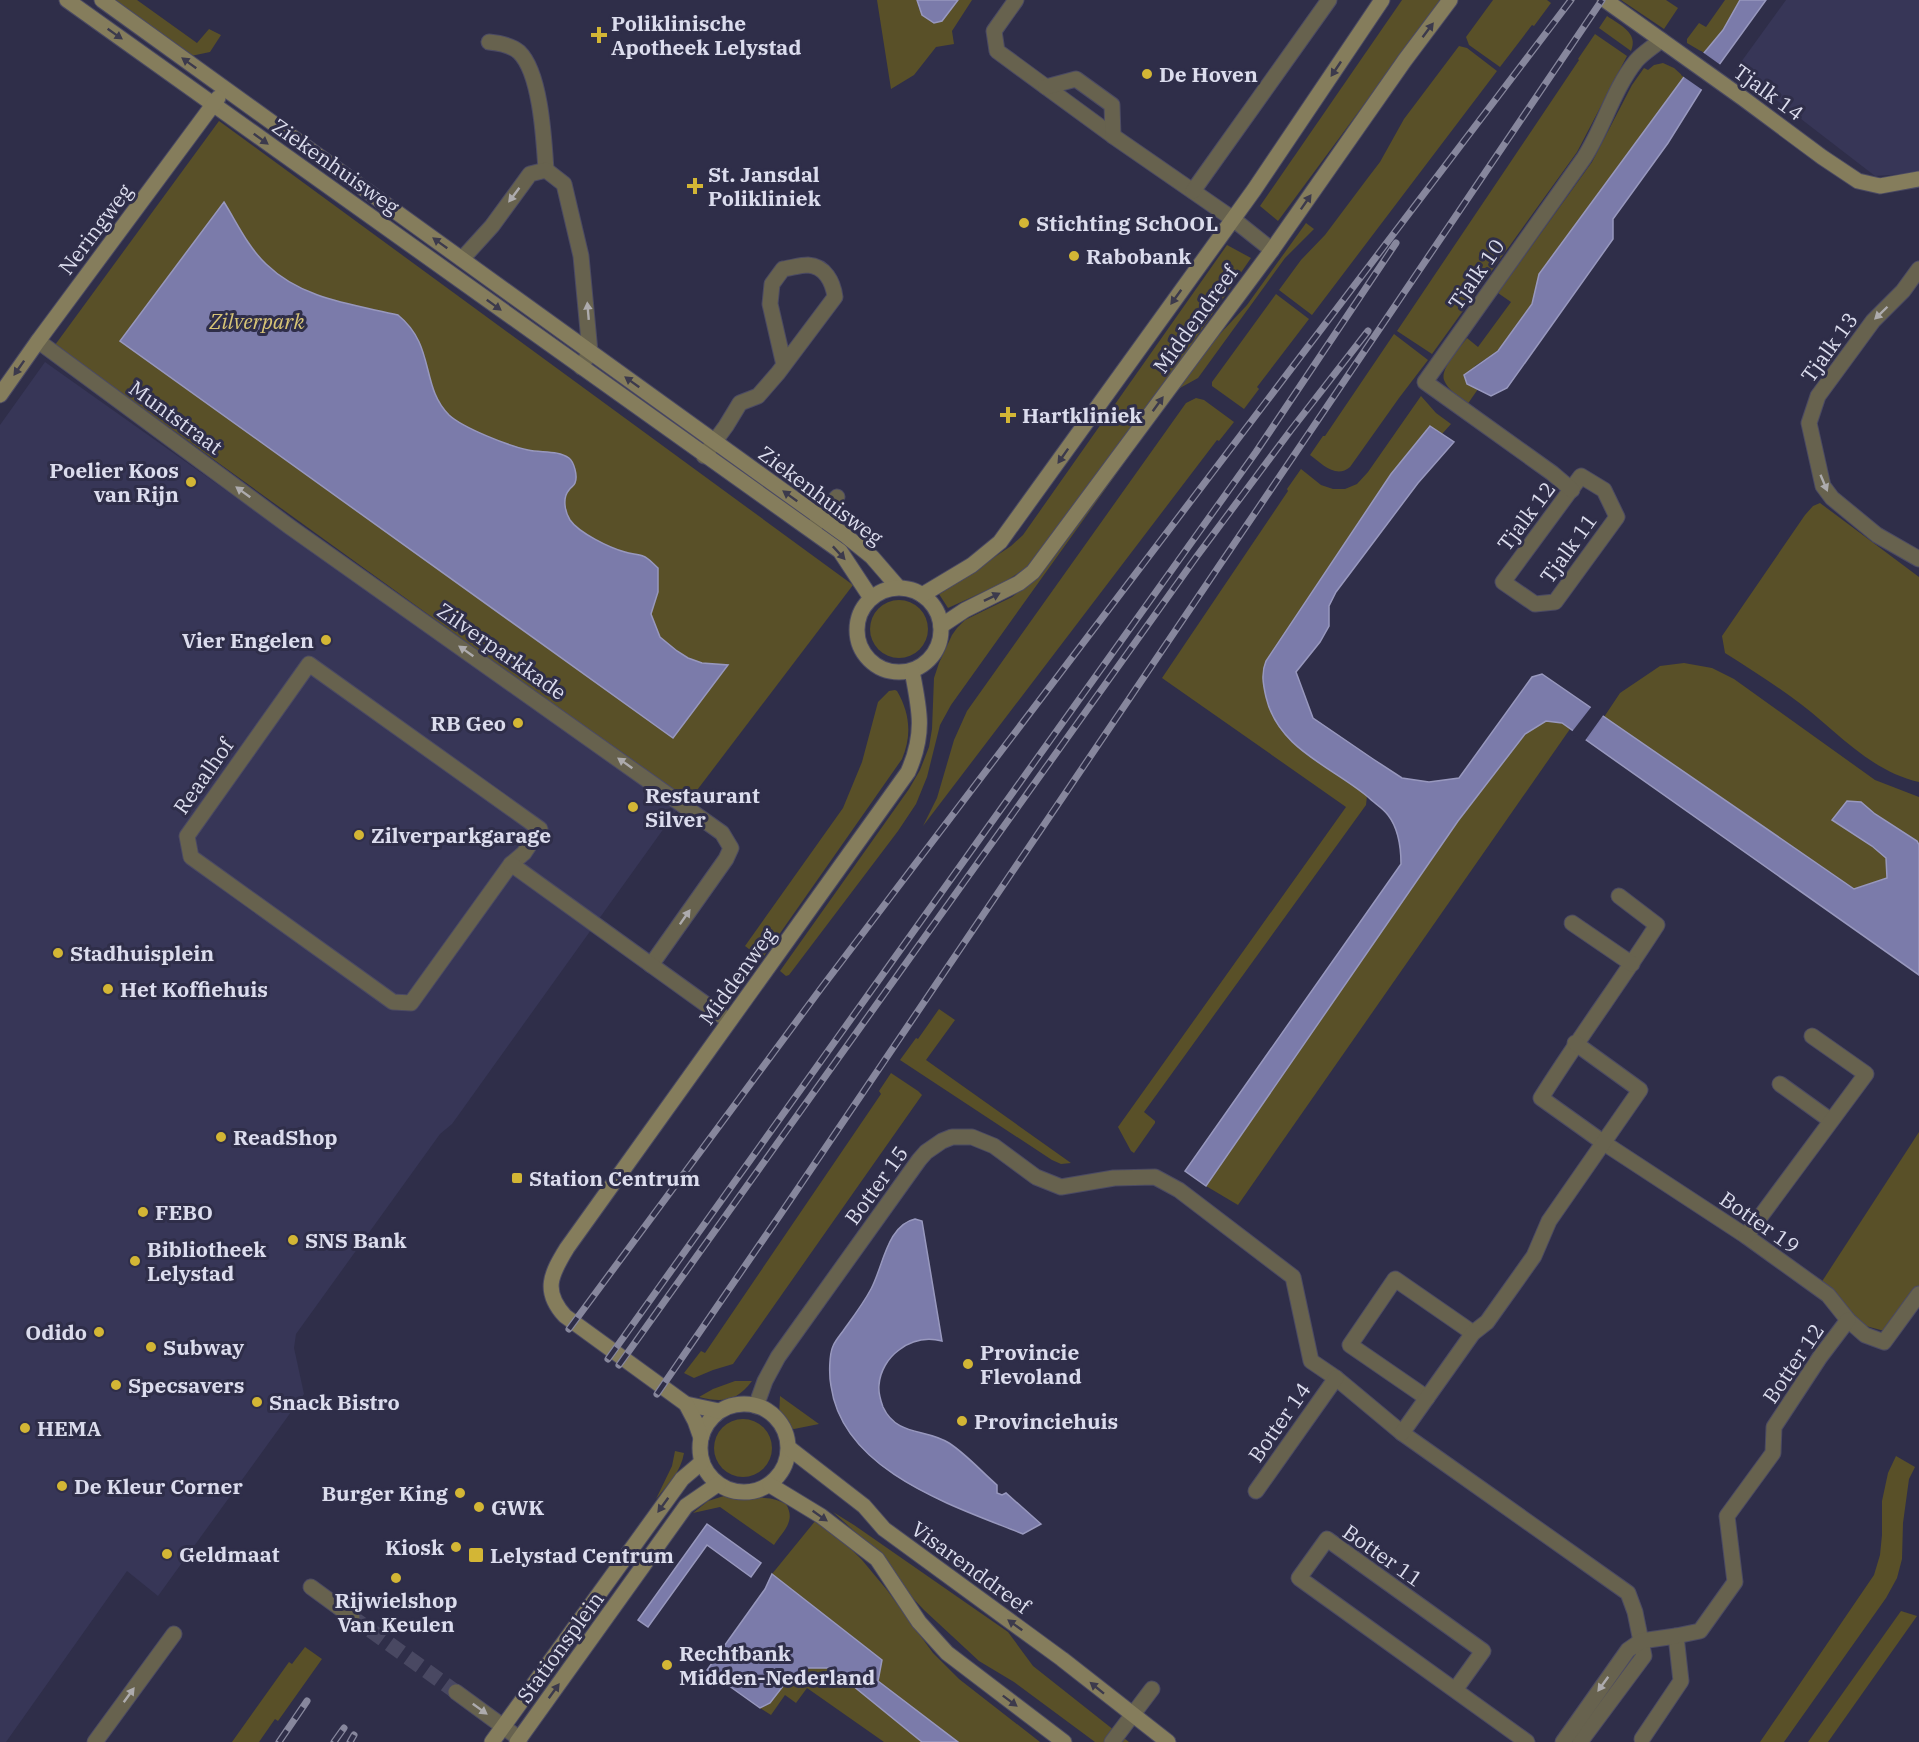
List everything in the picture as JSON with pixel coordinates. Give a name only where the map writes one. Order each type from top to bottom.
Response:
[{"type":"main road","name":"Ziekenhuisweg","points":[[67,0],[840,551],[871,598]]},
{"type":"main road","name":"Ziekenhuisweg","points":[[102,0],[820,517],[872,557],[898,588]]},
{"type":"main road","name":"Middendreef","points":[[922,595],[972,565],[1000,542],[1233,219],[1383,0]]},
{"type":"main road","name":"Middendreef","points":[[941,626],[965,610],[1019,583],[1033,572],[1272,250],[1405,60],[1450,0]]},
{"type":"main road","name":"Tjalk 14","points":[[1605,0],[1858,181],[1880,186],[1919,179]]},
{"type":"main road","name":"Neringweg","points":[[0,395],[214,105],[224,88]]},
{"type":"main road","points":[[911,589],[922,595],[932,603],[941,626],[941,636],[933,655],[912,671],[895,672],[882,669],[863,653],[858,643],[856,631],[863,607],[871,598],[884,590],[911,589]]},
{"type":"main road","name":"Middenweg","points":[[686,1404],[565,1316],[558,1308],[552,1293],[550,1282],[554,1269],[908,772],[920,738],[919,708],[912,671]]},
{"type":"main road","points":[[686,1404],[719,1412]]},
{"type":"main road","points":[[686,1404],[701,1438],[702,1462],[708,1474],[730,1491],[744,1493],[758,1491],[770,1485],[780,1475],[787,1462],[789,1448],[780,1421],[769,1412],[756,1406],[735,1405],[719,1412],[710,1420],[701,1438]]},
{"type":"main road","name":"Visarenddreef","points":[[789,1448],[864,1506],[884,1529],[1062,1659],[1167,1742]]},
{"type":"main road","name":"Stationsplein","points":[[503,1726],[682,1479],[702,1462]]},
{"type":"main road","name":"Stationsplein","points":[[518,1740],[686,1506],[718,1484]]},
{"type":"main road","points":[[770,1485],[821,1516],[877,1559],[918,1622],[947,1653],[1064,1742]]},
{"type":"main road","points":[[492,1742],[503,1726]]},
{"type":"street","points":[[1016,0],[994,31],[997,51],[1113,136],[1233,219],[1272,250]]},
{"type":"street","points":[[1193,191],[1329,0]]},
{"type":"street","name":"Tjalk 10","points":[[1572,490],[1544,466],[1425,382],[1584,158],[1599,133],[1625,76],[1637,59],[1661,40]]},
{"type":"street","points":[[489,42],[504,44],[519,52],[531,69],[540,106],[546,170],[564,184],[581,256],[590,352],[581,367]]},
{"type":"street","points":[[1046,87],[1076,79],[1112,105],[1113,136]]},
{"type":"street","points":[[462,260],[492,226],[530,174],[546,170]]},
{"type":"street","points":[[704,456],[740,404],[758,396],[784,365],[835,297],[834,284],[824,271],[809,265],[783,269],[772,284],[770,304],[784,365]]},
{"type":"street","name":"Tjalk 13","points":[[1919,269],[1904,291],[1873,321],[1818,396],[1809,423],[1823,486],[1827,492],[1877,535],[1919,559]]},
{"type":"street","name":"Muntstraat","points":[[38,341],[290,527]]},
{"type":"street","name":"Tjalk 12","points":[[1503,582],[1581,476]]},
{"type":"street","name":"Tjalk 11","points":[[1503,582],[1535,604],[1555,602],[1617,517],[1604,490],[1581,476]]},
{"type":"street","points":[[812,531],[820,517],[837,497]]},
{"type":"street","name":"Zilverparkkade","points":[[290,527],[722,833],[731,848],[726,859],[651,965]]},
{"type":"street","name":"Reaalhof","points":[[309,664],[540,829],[524,853],[511,864],[411,1003],[393,1002],[191,857],[187,836],[309,664]]},
{"type":"street","points":[[511,864],[729,1021]]},
{"type":"street","name":"Botter 19","points":[[1618,896],[1657,925],[1575,1043],[1540,1098],[1746,1236],[1828,1294],[1848,1320],[1865,1335],[1884,1342],[1919,1294]]},
{"type":"street","points":[[1572,923],[1632,964]]},
{"type":"street","points":[[1746,1236],[1866,1074],[1812,1036]]},
{"type":"street","points":[[1575,1043],[1640,1090],[1543,1231],[1534,1256],[1487,1322],[1473,1333],[1402,1433],[1628,1593],[1635,1612],[1644,1656],[1580,1742]]},
{"type":"street","points":[[1780,1084],[1830,1120]]},
{"type":"street","name":"Botter 15","points":[[756,1406],[765,1381],[778,1357],[919,1160],[942,1141],[963,1136],[980,1139],[994,1146],[1036,1177],[1061,1187],[1114,1178],[1155,1177],[1179,1190],[1228,1227]]},
{"type":"street","name":"Botter 14","points":[[1228,1227],[1293,1277],[1311,1361],[1336,1378],[1402,1433]]},
{"type":"street","points":[[1427,1398],[1350,1345],[1395,1279],[1473,1333]]},
{"type":"street","name":"Botter 12","points":[[1641,1641],[1700,1631],[1735,1582],[1727,1516],[1773,1453],[1774,1427],[1820,1357],[1848,1320]]},
{"type":"street","name":"Botter 14","points":[[1256,1491],[1336,1378]]},
{"type":"street","name":"Botter 11","points":[[1455,1690],[1483,1651],[1327,1539],[1299,1578],[1527,1742]]},
{"type":"street","points":[[311,1587],[352,1617]]},
{"type":"street","points":[[95,1742],[174,1634]]},
{"type":"street","points":[[1642,1739],[1681,1682],[1676,1636]]},
{"type":"street","points":[[1563,1742],[1628,1650],[1641,1641]]},
{"type":"street","points":[[1112,1742],[1152,1689]]},
{"type":"street","name":"Stationsplein","points":[[456,1692],[503,1726],[518,1740]]},
{"type":"shaded area","points":[[1786,0],[1919,0],[1919,173],[1875,176],[1736,69]]},
{"type":"shaded area","points":[[45,362],[677,810],[452,1124],[440,1134],[296,1334],[294,1348],[304,1394],[158,1596],[127,1571],[6,1742],[0,1742],[0,425]]},
{"type":"green space","points":[[111,0],[137,0],[197,43],[209,29],[221,35],[210,52],[191,56]]},
{"type":"green space","points":[[877,0],[917,0],[919,9],[942,21],[958,0],[972,0],[952,31],[954,44],[936,47],[914,75],[891,89]]},
{"type":"green space","points":[[1402,0],[1441,0],[1278,221],[1260,206]]},
{"type":"green space","points":[[1493,0],[1547,0],[1551,3],[1500,67],[1469,45],[1466,37]]},
{"type":"green space","points":[[1621,0],[1666,0],[1678,8],[1664,29]]},
{"type":"green space","points":[[1725,0],[1740,0],[1723,30],[1704,53],[1687,43],[1687,39],[1699,23],[1706,27]]},
{"type":"green space","points":[[1607,16],[1630,34],[1633,45],[1631,51],[1599,28]]},
{"type":"green space","points":[[1595,34],[1627,56],[1577,152],[1432,354],[1397,331]]},
{"type":"green space","points":[[1459,46],[1467,48],[1497,71],[1312,315],[1279,290],[1301,260],[1325,235],[1380,162],[1404,119]]},
{"type":"green space","points":[[1663,63],[1674,68],[1684,77],[1540,274],[1532,304],[1498,351],[1475,366],[1467,384],[1478,389],[1467,405],[1444,380],[1448,364],[1467,338],[1478,347],[1511,302],[1498,293],[1592,162],[1632,85],[1644,68],[1648,70],[1654,65]]},
{"type":"green space","name":"Zilverpark","points":[[219,121],[853,585],[688,802],[55,345]]},
{"type":"green space","points":[[1306,223],[1314,229],[1285,258],[1198,378],[1180,388],[1172,396],[951,705],[940,725],[927,777],[916,804],[898,831],[786,976],[780,971],[909,789],[920,770],[929,747],[932,729],[934,678],[952,635],[965,620],[1012,597],[1037,577],[1189,367],[1247,305]]},
{"type":"green space","points":[[1227,245],[1251,258],[1130,434],[1026,568],[1003,583],[948,608],[939,594],[1011,546],[1023,535]]},
{"type":"green space","points":[[1276,294],[1309,319],[1257,387],[1259,389],[1244,409],[1212,386],[1212,382]]},
{"type":"green space","points":[[1394,334],[1428,360],[1350,467],[1340,471],[1329,469],[1310,455]]},
{"type":"green space","points":[[1421,396],[1436,413],[1451,424],[1442,434],[1429,426],[1266,661],[1356,787],[1367,796],[1366,805],[1144,1112],[1155,1123],[1134,1153],[1118,1127],[1346,807],[1162,678],[1301,469],[1321,485],[1333,489],[1345,489],[1357,484],[1368,472]]},
{"type":"green space","points":[[1196,398],[1204,400],[1234,422],[1219,441],[1217,440],[923,826],[937,798],[954,740],[967,711],[1186,403]]},
{"type":"green space","points":[[1820,503],[1919,577],[1919,782],[1883,768],[1866,757],[1790,696],[1725,653],[1722,636],[1805,515],[1813,506]]},
{"type":"green space","points":[[899,600],[915,605],[923,613],[928,629],[923,645],[915,653],[899,658],[883,653],[875,645],[870,629],[875,613],[883,605]]},
{"type":"green space","points":[[1684,663],[1712,668],[1734,679],[1875,780],[1919,797],[1919,845],[1917,841],[1875,814],[1861,802],[1872,846],[1887,858],[1887,878],[1854,889],[1604,717],[1620,693],[1660,666]]},
{"type":"green space","points":[[895,690],[905,708],[908,725],[907,742],[902,759],[762,959],[745,946],[843,808],[862,762],[878,702],[889,691]]},
{"type":"green space","points":[[1546,721],[1562,723],[1570,729],[1238,1205],[1206,1186],[1458,821],[1525,734]]},
{"type":"green space","points":[[939,1009],[955,1020],[926,1060],[1071,1163],[1061,1164],[1052,1160],[900,1060]]},
{"type":"green space","points":[[891,1073],[922,1095],[733,1364],[694,1378],[684,1373],[701,1351],[705,1353],[881,1094],[879,1091]]},
{"type":"green space","points":[[1919,1132],[1919,1287],[1888,1332],[1866,1326],[1850,1314],[1821,1283]]},
{"type":"green space","points":[[735,1381],[752,1381],[741,1393],[729,1399],[715,1400],[699,1397],[713,1389]]},
{"type":"green space","points":[[780,1396],[819,1424],[794,1429],[787,1428],[779,1416]]},
{"type":"green space","points":[[743,1419],[759,1424],[767,1432],[772,1448],[767,1464],[759,1472],[743,1477],[727,1472],[719,1464],[714,1448],[719,1432],[727,1424]]},
{"type":"green space","points":[[675,1451],[684,1453],[680,1466],[656,1499],[672,1466]]},
{"type":"green space","points":[[1896,1456],[1915,1467],[1909,1479],[1903,1523],[1902,1559],[1897,1578],[1886,1598],[1784,1742],[1760,1742],[1874,1575],[1880,1555],[1882,1501],[1888,1473]]},
{"type":"green space","points":[[727,1495],[778,1500],[786,1504],[790,1515],[789,1520],[774,1545],[720,1507],[693,1513],[708,1501]]},
{"type":"green space","points":[[833,1512],[1008,1632],[1033,1666],[1129,1742],[1095,1742],[1014,1682],[979,1661],[924,1610],[908,1593],[887,1564]]},
{"type":"green space","points":[[816,1520],[862,1560],[933,1653],[959,1679],[1040,1742],[958,1742],[878,1681],[882,1660],[772,1574]]},
{"type":"green space","points":[[1901,1611],[1917,1616],[1828,1742],[1808,1742]]},
{"type":"green space","points":[[305,1647],[322,1659],[278,1721],[275,1719],[259,1742],[232,1742],[289,1662],[292,1664]]},
{"type":"green space","points":[[807,1668],[831,1668],[922,1742],[884,1742],[807,1688],[796,1703],[785,1695],[771,1715],[760,1708],[770,1702],[790,1677]]},
{"type":"water","points":[[917,0],[958,0],[942,21],[934,23],[922,15]]},
{"type":"water","points":[[1740,0],[1766,0],[1703,87],[1668,143],[1613,219],[1613,239],[1507,388],[1491,396],[1467,384],[1464,375],[1498,351],[1532,304],[1539,274],[1684,77],[1723,30]]},
{"type":"water","points":[[224,202],[254,250],[280,276],[311,293],[398,315],[410,327],[418,340],[434,392],[449,415],[475,431],[510,445],[565,455],[571,460],[576,480],[567,493],[565,501],[570,520],[580,530],[595,539],[627,553],[641,555],[658,568],[658,592],[651,614],[660,637],[688,658],[702,663],[728,665],[673,738],[120,341]]},
{"type":"water","points":[[1430,426],[1454,442],[1418,483],[1336,592],[1329,606],[1329,626],[1320,642],[1296,672],[1313,718],[1402,778],[1429,782],[1459,778],[1532,677],[1542,674],[1854,889],[1887,878],[1886,858],[1832,820],[1847,801],[1861,802],[1875,814],[1917,841],[1919,845],[1919,975],[1562,723],[1546,721],[1525,734],[1458,821],[1206,1186],[1185,1171],[1401,864],[1398,838],[1388,815],[1353,786],[1308,755],[1282,730],[1272,715],[1266,697],[1263,674],[1266,661],[1391,474]]},
{"type":"water","points":[[915,1219],[922,1221],[942,1341],[919,1340],[895,1353],[885,1365],[881,1375],[879,1393],[883,1407],[889,1417],[904,1428],[940,1438],[955,1447],[997,1485],[997,1493],[1002,1495],[1006,1493],[1041,1524],[1023,1534],[935,1498],[906,1482],[879,1463],[856,1441],[840,1416],[830,1382],[830,1360],[833,1346],[871,1289],[892,1238],[898,1229]]},
{"type":"water","points":[[707,1524],[761,1563],[751,1577],[707,1545],[648,1627],[638,1620]]},
{"type":"water","points":[[772,1574],[882,1660],[878,1681],[958,1742],[922,1742],[831,1668],[807,1668],[790,1677],[770,1703],[760,1708],[707,1670],[765,1589]]},
{"type":"pier","points":[[1701,51],[1722,66],[1704,91],[1681,75]]},
{"type":"pier","points":[[1592,706],[1604,714],[1584,742],[1571,733]]},
{"type":"tunnel","points":[[352,1617],[456,1692]]},
{"type":"railway","points":[[569,1329],[822,987],[1571,0]]},
{"type":"railway","points":[[657,1394],[1602,0]]},
{"type":"railway","points":[[608,1359],[1256,452],[1396,243]]},
{"type":"railway","points":[[619,1365],[1197,556],[1368,331]]},
{"type":"railway","points":[[279,1742],[307,1701]]},
{"type":"railway","points":[[334,1742],[344,1728]]},
{"type":"railway","points":[[350,1742],[354,1735]]},
{"type":"place","name":"Poliklinische Apotheek Lelystad","points":[[599,35]]},
{"type":"place","name":"De Hoven","points":[[1147,74]]},
{"type":"place","name":"St. Jansdal Polikliniek","points":[[695,186]]},
{"type":"place","name":"Stichting SchOOL","points":[[1024,223]]},
{"type":"place","name":"Rabobank","points":[[1074,256]]},
{"type":"place","name":"Hartkliniek","points":[[1008,415]]},
{"type":"place","name":"Poelier Koos van Rijn","points":[[191,482]]},
{"type":"place","name":"Vier Engelen","points":[[326,640]]},
{"type":"place","name":"RB Geo","points":[[518,723]]},
{"type":"place","name":"Restaurant Silver","points":[[633,807]]},
{"type":"place","name":"Zilverparkgarage","points":[[359,835]]},
{"type":"place","name":"Stadhuisplein","points":[[58,953]]},
{"type":"place","name":"Het Koffiehuis","points":[[108,989]]},
{"type":"place","name":"ReadShop","points":[[221,1137]]},
{"type":"place","name":"Station Centrum","points":[[517,1178]]},
{"type":"place","name":"FEBO","points":[[143,1212]]},
{"type":"place","name":"SNS Bank","points":[[293,1240]]},
{"type":"place","name":"Bibliotheek Lelystad","points":[[135,1261]]},
{"type":"place","name":"Odido","points":[[99,1332]]},
{"type":"place","name":"Subway","points":[[151,1347]]},
{"type":"place","name":"Provincie Flevoland","points":[[968,1364]]},
{"type":"place","name":"Specsavers","points":[[116,1385]]},
{"type":"place","name":"Snack Bistro","points":[[257,1402]]},
{"type":"place","name":"Provinciehuis","points":[[962,1421]]},
{"type":"place","name":"HEMA","points":[[25,1428]]},
{"type":"place","name":"De Kleur Corner","points":[[62,1486]]},
{"type":"place","name":"Burger King","points":[[460,1493]]},
{"type":"place","name":"GWK","points":[[479,1507]]},
{"type":"place","name":"Kiosk","points":[[456,1547]]},
{"type":"place","name":"Geldmaat","points":[[167,1554]]},
{"type":"place","name":"Lelystad Centrum","points":[[476,1555]]},
{"type":"place","name":"Rijwielshop Van Keulen","points":[[396,1578]]},
{"type":"place","name":"Rechtbank Midden-Nederland","points":[[667,1665]]}]
